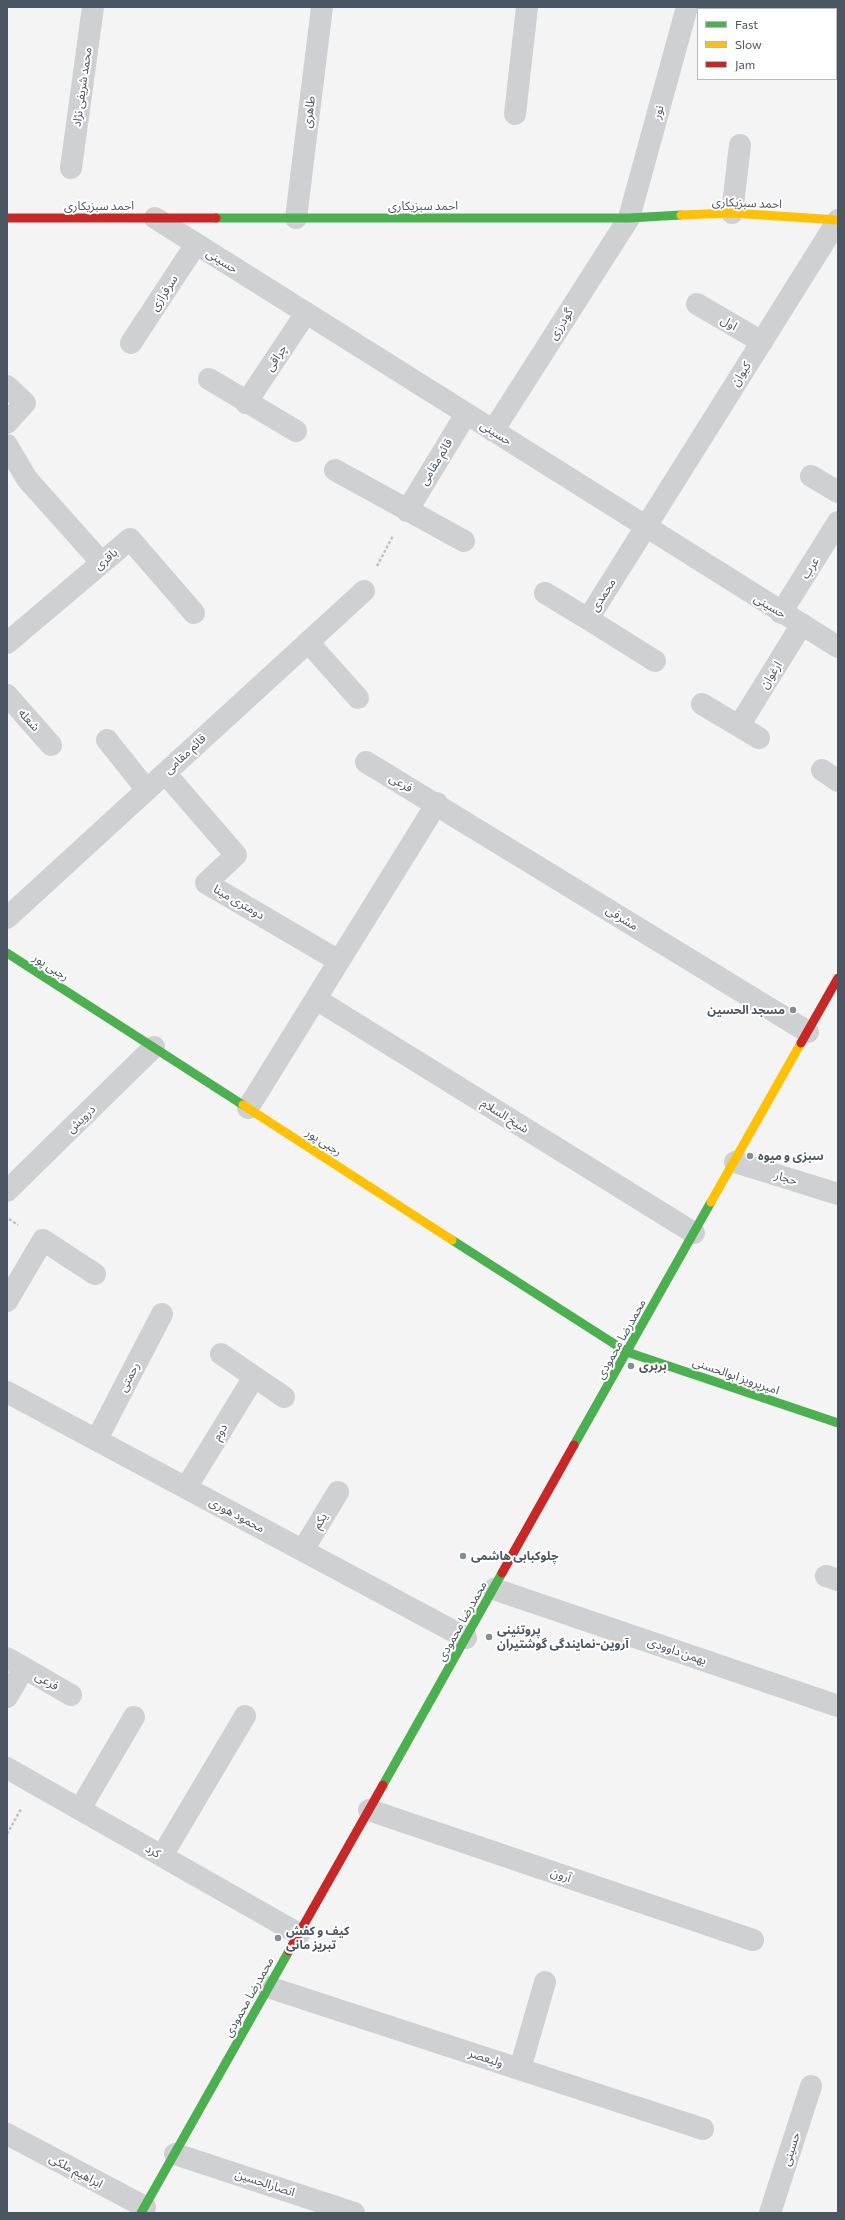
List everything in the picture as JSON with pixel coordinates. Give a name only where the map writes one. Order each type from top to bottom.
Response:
[{"type":"street","name":"محمد شریفی نژاد","points":[[71,168],[93,7]]},
{"type":"street","name":"طاهری","points":[[296,218],[322,7]]},
{"type":"street","points":[[515,114],[527,7]]},
{"type":"street","name":"نور","points":[[629,218],[688,7]]},
{"type":"street","points":[[732,212],[740,145]]},
{"type":"street","name":"احمد سبزیکاری","points":[[7,218],[629,218],[732,212],[838,220]]},
{"type":"street","name":"حسینی","points":[[155,218],[644,527],[838,647]]},
{"type":"street","name":"گودرزی","points":[[493,431],[629,218]]},
{"type":"street","name":"کیوان","points":[[644,527],[838,220]]},
{"type":"street","name":"سرفرازی","points":[[132,343],[196,244]]},
{"type":"street","name":"اول","points":[[697,304],[762,342]]},
{"type":"street","name":"چراقی","points":[[246,403],[306,313]]},
{"type":"street","points":[[209,379],[246,403],[296,432]]},
{"type":"street","points":[[7,386],[25,403],[7,423]]},
{"type":"street","name":"قائم مقامی","points":[[407,511],[466,414]]},
{"type":"street","points":[[7,445],[27,479],[102,563]]},
{"type":"street","points":[[335,470],[407,511],[464,541]]},
{"type":"street","points":[[812,476],[838,492]]},
{"type":"street","name":"عرب","points":[[781,613],[838,522]]},
{"type":"street","name":"محمدی","points":[[545,593],[588,619],[644,527]]},
{"type":"street","name":"باقری","points":[[7,643],[130,539],[194,613]]},
{"type":"street","name":"قائم مقامی","points":[[7,918],[364,591]]},
{"type":"street","points":[[588,619],[655,661]]},
{"type":"street","name":"ارغوان","points":[[739,726],[802,624]]},
{"type":"street","points":[[308,642],[358,698]]},
{"type":"street","name":"شعله","points":[[7,695],[51,745]]},
{"type":"street","points":[[702,704],[760,738]]},
{"type":"street","points":[[107,740],[147,790]]},
{"type":"street","name":"فرعی","points":[[366,762],[437,803]]},
{"type":"street","name":"دومتری مینا","points":[[165,773],[236,855],[206,883],[339,961]]},
{"type":"street","points":[[248,1108],[437,803]]},
{"type":"street","name":"مشرفی","points":[[437,803],[808,1032]]},
{"type":"street","name":"رجبی پور","points":[[7,953],[627,1352]]},
{"type":"street","name":"محمدرضا محمودی","points":[[143,2210],[838,978]]},
{"type":"street","name":"شیخ السلام","points":[[316,999],[694,1233]]},
{"type":"street","name":"درویش","points":[[7,1191],[154,1048]]},
{"type":"street","name":"حجار","points":[[734,1162],[838,1194]]},
{"type":"street","points":[[7,1301],[42,1240],[95,1274]]},
{"type":"street","name":"رحمتی","points":[[97,1440],[162,1314]]},
{"type":"street","name":"امیرپرویز ابوالحسنی","points":[[627,1352],[838,1423]]},
{"type":"street","points":[[221,1354],[284,1397]]},
{"type":"street","name":"دوم","points":[[186,1488],[254,1377]]},
{"type":"street","name":"محمود هوری","points":[[7,1392],[466,1638]]},
{"type":"street","name":"یکم","points":[[303,1550],[338,1492]]},
{"type":"street","name":"بهمن داوودی","points":[[494,1588],[838,1706]]},
{"type":"street","name":"فرعی","points":[[7,1697],[16,1663],[70,1695]]},
{"type":"street","points":[[162,1856],[245,1716]]},
{"type":"street","points":[[80,1809],[134,1717]]},
{"type":"street","name":"کرد","points":[[7,1768],[299,1934]]},
{"type":"street","name":"آرون","points":[[369,1810],[753,1940]]},
{"type":"street","points":[[520,2069],[544,1982]]},
{"type":"street","name":"ولیعصر","points":[[268,1987],[703,2129]]},
{"type":"street","name":"حسینی","points":[[770,2213],[811,2086]]},
{"type":"street","name":"ابراهیم ملکی","points":[[7,2134],[143,2210]]},
{"type":"street","name":"انصارالحسین","points":[[175,2154],[354,2213]]},
{"type":"path","points":[[364,591],[407,511]]},
{"type":"traffic: fast","points":[[216,218],[629,218],[681,215]]},
{"type":"traffic: fast","points":[[7,953],[243,1105]]},
{"type":"traffic: fast","points":[[574,1445],[711,1202]]},
{"type":"traffic: fast","points":[[452,1240],[627,1352],[838,1423]]},
{"type":"traffic: fast","points":[[383,1785],[502,1573]]},
{"type":"traffic: fast","points":[[141,2213],[289,1951]]},
{"type":"traffic: slow","points":[[681,215],[732,213],[838,220]]},
{"type":"traffic: slow","points":[[711,1202],[801,1043]]},
{"type":"traffic: slow","points":[[243,1105],[452,1240]]},
{"type":"traffic: jam","points":[[7,218],[216,218]]},
{"type":"traffic: jam","points":[[801,1043],[838,978]]},
{"type":"traffic: jam","points":[[502,1573],[574,1445]]},
{"type":"traffic: jam","points":[[289,1951],[383,1785]]},
{"type":"place","name":"مسجد الحسین","points":[[793,1010]]},
{"type":"place","name":"سبزی و میوه","points":[[750,1156]]},
{"type":"place","name":"بربری","points":[[631,1366]]},
{"type":"place","name":"چلوکبابی هاشمی","points":[[463,1556]]},
{"type":"place","name":"پروتئینی آروین-نمایندگی گوشتیران","points":[[489,1637]]},
{"type":"place","name":"کیف و کفش تبریز مانی","points":[[278,1938]]}]
